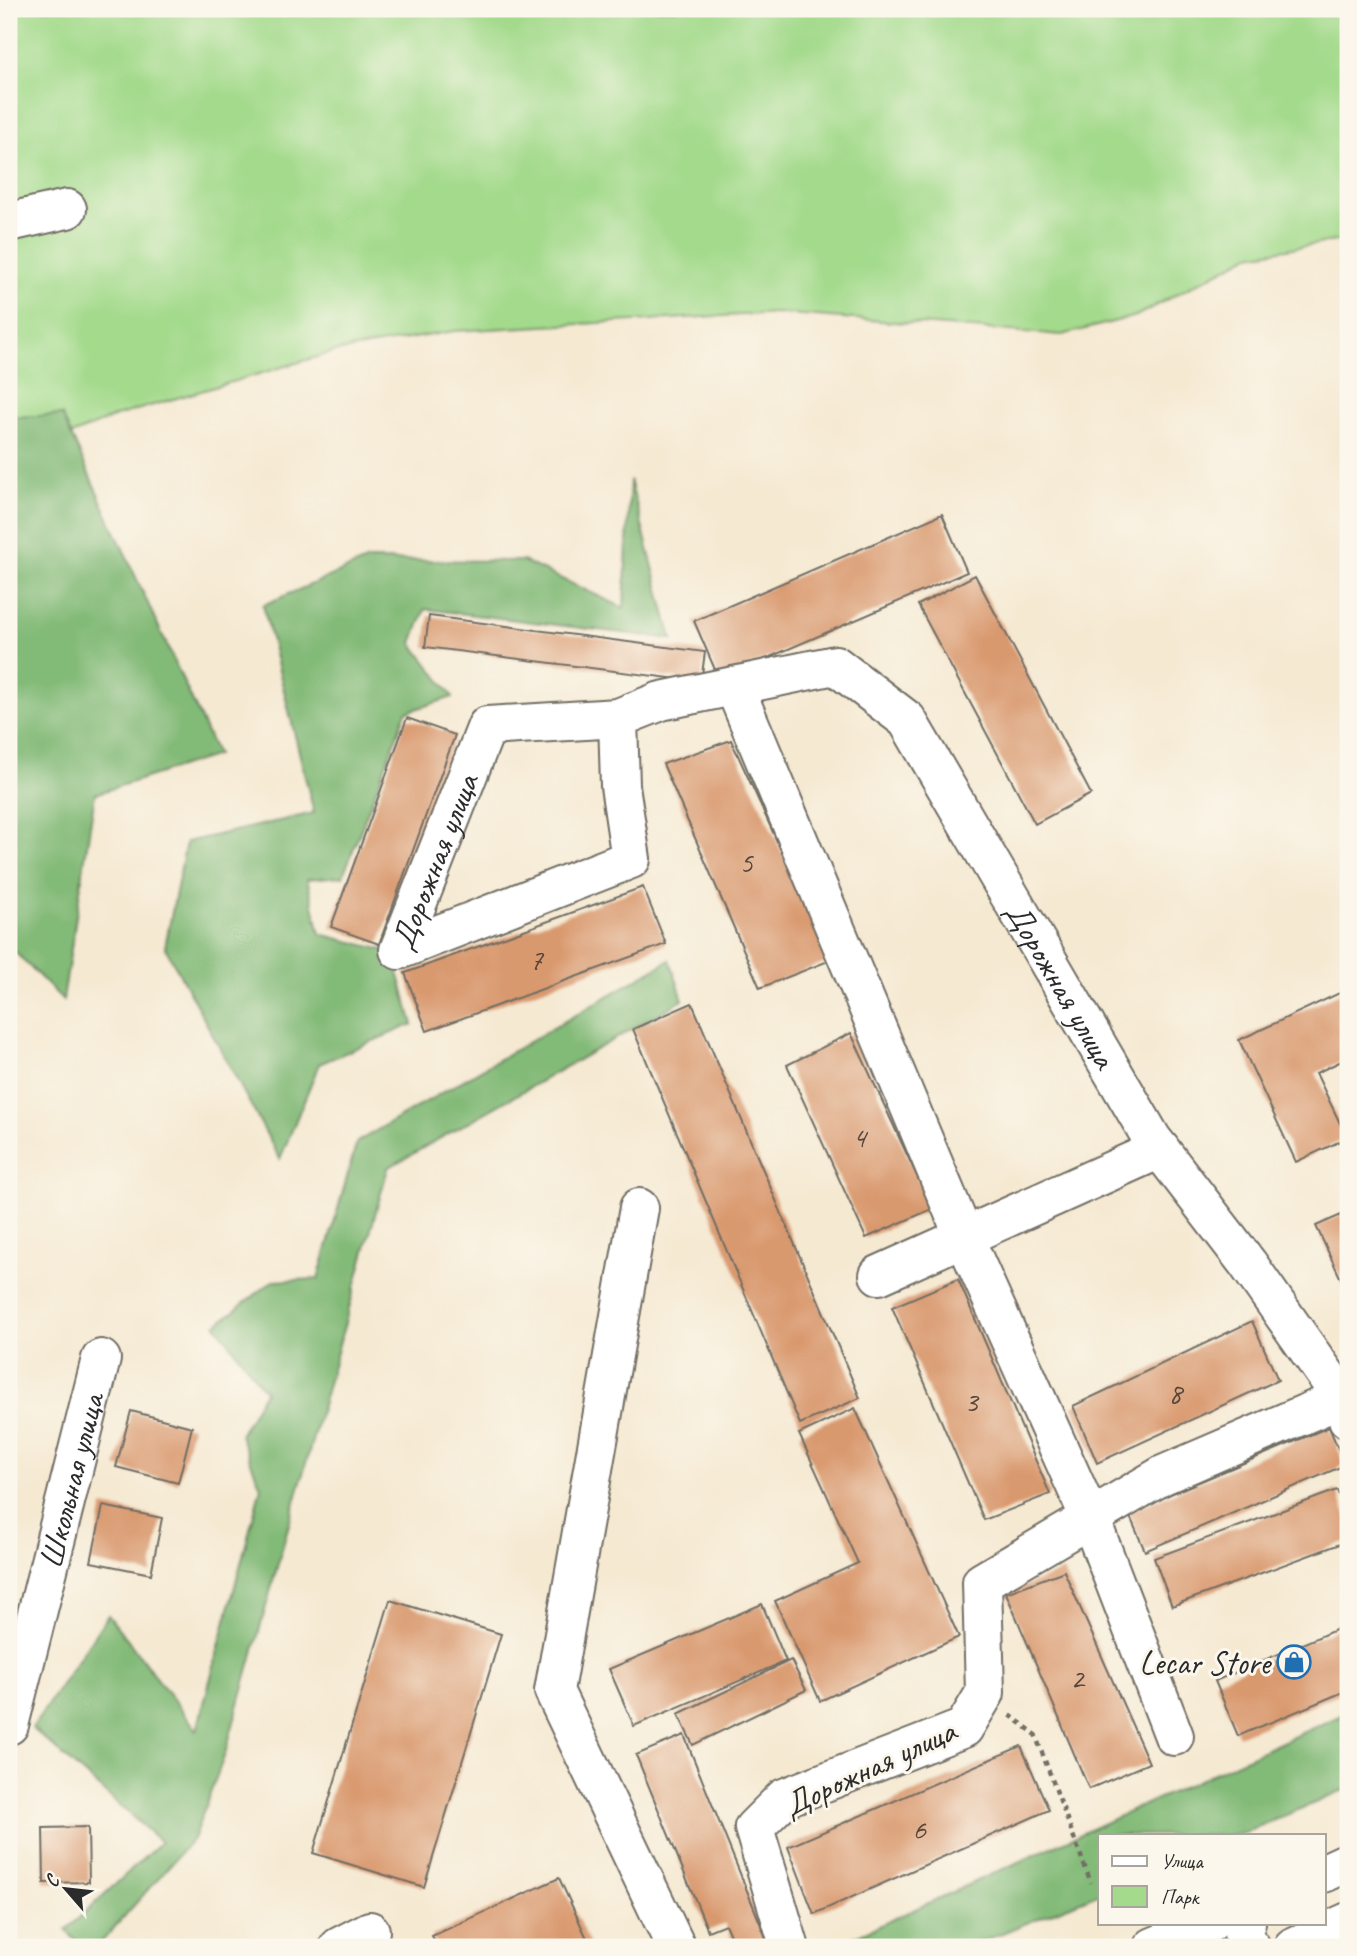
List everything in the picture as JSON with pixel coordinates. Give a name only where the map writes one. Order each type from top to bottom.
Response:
[{"type":"main road","points":[[9,222],[67,209]]},
{"type":"main road","name":"Дорожная улица","points":[[618,718],[620,786],[631,859],[399,950],[486,726],[618,718],[661,701],[835,665],[907,720],[1160,1149],[1248,1264],[1345,1408],[1164,1475],[982,1582],[985,1693],[964,1728],[784,1798],[754,1828],[789,1945]]},
{"type":"main road","points":[[734,686],[964,1237],[1090,1518],[1174,1736]]},
{"type":"main road","points":[[879,1275],[1160,1149]]},
{"type":"main road","points":[[639,1208],[554,1691],[676,1947]]},
{"type":"main road","name":"Школьная улица","points":[[9,1725],[101,1359]]},
{"type":"main road","points":[[1326,1872],[1348,1863]]},
{"type":"main road","points":[[1293,1947],[1348,1922]]},
{"type":"main road","points":[[1153,1947],[1208,1924]]},
{"type":"main road","points":[[1245,1924],[1244,1938],[1251,1947]]},
{"type":"path","points":[[1006,1712],[1035,1734],[1091,1882]]},
{"type":"green space","points":[[9,9],[1348,9],[1348,239],[1250,255],[1136,316],[1062,335],[777,313],[454,331],[334,352],[116,416],[9,462]]},
{"type":"green space","points":[[62,415],[217,755],[95,794],[63,1000],[9,946],[9,417]]},
{"type":"green space","points":[[630,480],[672,639],[425,609],[412,643],[453,697],[406,712],[343,876],[307,879],[320,934],[392,952],[413,1024],[319,1064],[280,1159],[165,947],[186,842],[314,813],[263,605],[368,560],[523,561],[624,608]]},
{"type":"green space","points":[[670,960],[683,1000],[388,1168],[225,1754],[193,1839],[97,1947],[82,1947],[66,1930],[161,1842],[32,1728],[108,1615],[197,1730],[261,1487],[240,1435],[265,1391],[216,1325],[273,1281],[318,1279],[357,1142]]},
{"type":"green space","points":[[1348,1712],[1348,1789],[1240,1834],[1098,1834],[1098,1894],[968,1947],[832,1947]]},
{"type":"building","points":[[942,514],[967,572],[719,679],[694,621]]},
{"type":"building","points":[[975,575],[1091,794],[1035,824],[918,605]]},
{"type":"building","points":[[429,616],[705,652],[701,682],[425,647]]},
{"type":"building","points":[[407,718],[455,735],[379,944],[331,927]]},
{"type":"building","points":[[731,740],[831,960],[760,988],[663,764]]},
{"type":"building","points":[[643,887],[666,944],[427,1031],[405,973]]},
{"type":"building","points":[[1348,989],[1348,1058],[1316,1073],[1347,1138],[1296,1162],[1239,1040]]},
{"type":"building","points":[[692,1003],[860,1398],[800,1424],[633,1029]]},
{"type":"building","points":[[851,1033],[932,1209],[866,1238],[787,1065]]},
{"type":"building","points":[[1348,1212],[1348,1294],[1316,1226]]},
{"type":"building","points":[[958,1279],[1050,1494],[984,1520],[892,1307]]},
{"type":"building","points":[[1252,1321],[1278,1380],[1097,1463],[1073,1406]]},
{"type":"building","points":[[855,1408],[959,1637],[820,1701],[775,1601],[858,1563],[799,1434]]},
{"type":"building","points":[[131,1411],[192,1427],[178,1483],[116,1467]]},
{"type":"building","points":[[1329,1427],[1345,1465],[1145,1551],[1128,1512]]},
{"type":"building","points":[[1337,1490],[1348,1519],[1348,1541],[1172,1606],[1154,1558]]},
{"type":"building","points":[[103,1506],[162,1518],[151,1574],[91,1562]]},
{"type":"building","points":[[1064,1571],[1149,1763],[1089,1789],[1006,1593]]},
{"type":"building","points":[[390,1600],[501,1634],[424,1887],[313,1853]]},
{"type":"building","points":[[762,1604],[786,1661],[634,1726],[609,1669]]},
{"type":"building","points":[[1342,1627],[1348,1642],[1348,1690],[1238,1736],[1215,1681]]},
{"type":"building","points":[[791,1660],[806,1690],[693,1745],[678,1714]]},
{"type":"building","points":[[684,1735],[767,1940],[749,1947],[735,1947],[725,1924],[708,1931],[636,1755]]},
{"type":"building","points":[[1021,1746],[1049,1810],[814,1914],[788,1847]]},
{"type":"building","points":[[88,1827],[89,1882],[44,1883],[43,1828]]},
{"type":"building","points":[[559,1878],[591,1947],[438,1947],[432,1936]]},
{"type":"place","name":"Lecar Store","points":[[1294,1662]]}]
